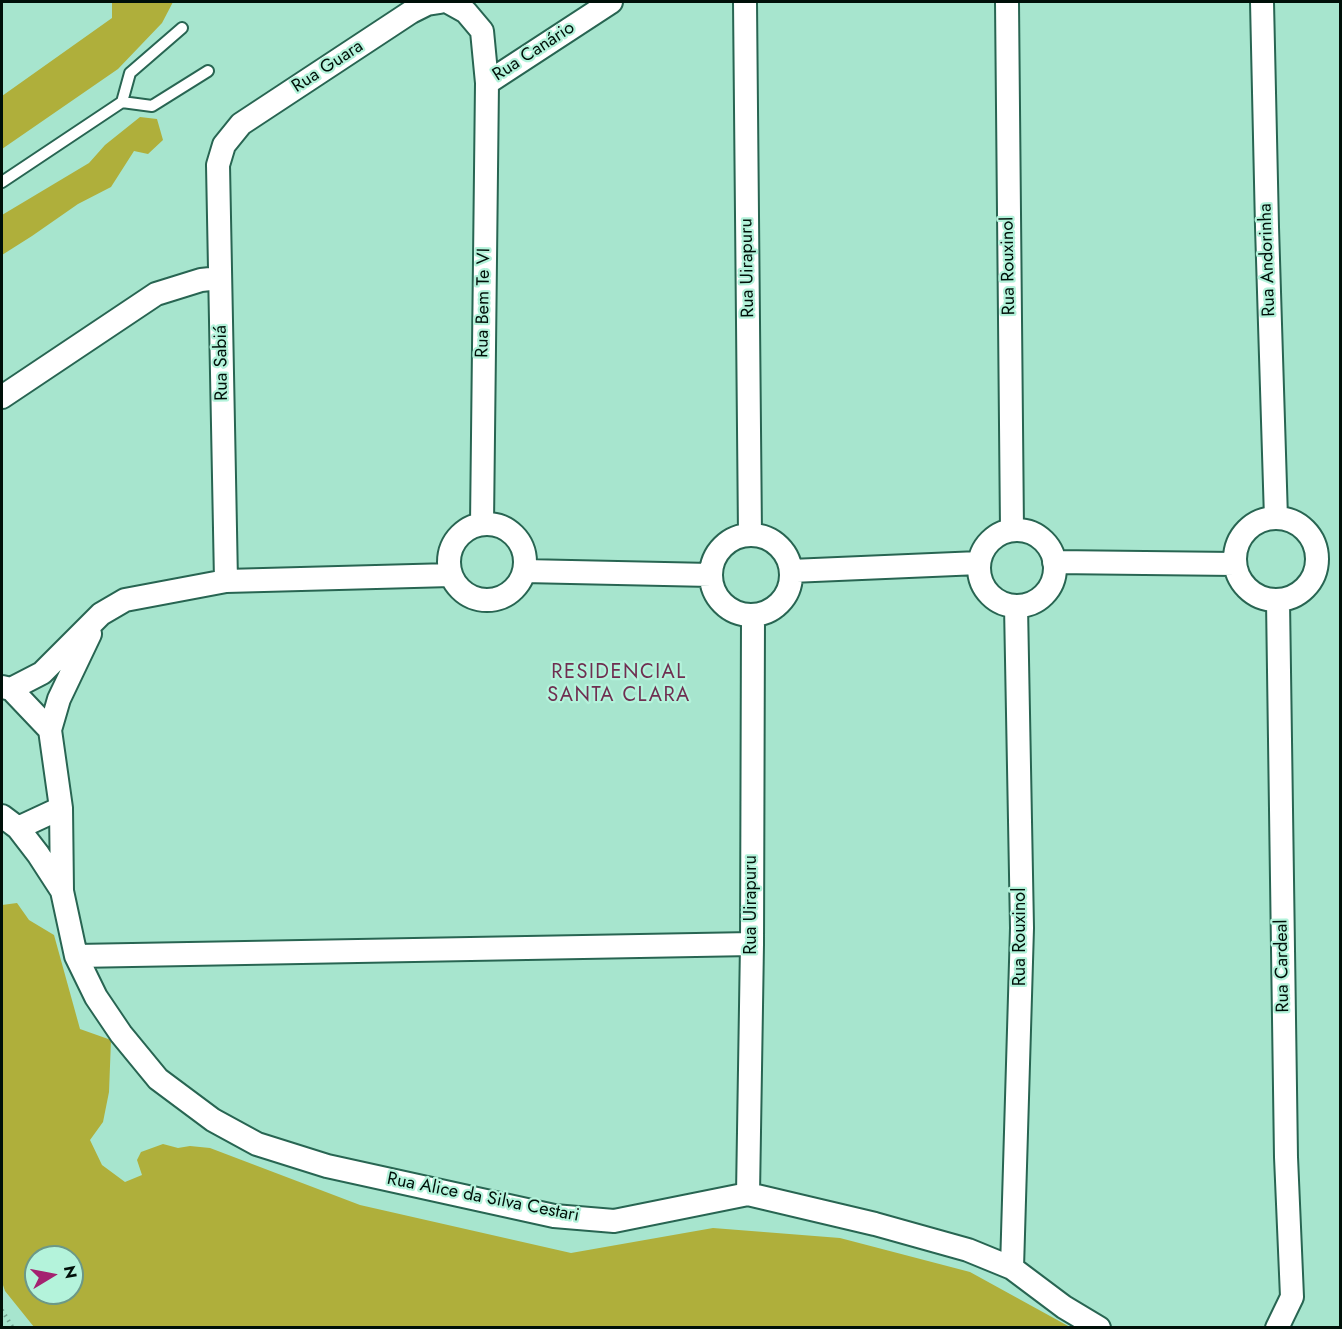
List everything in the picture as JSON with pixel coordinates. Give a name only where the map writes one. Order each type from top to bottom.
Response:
[{"type":"street","name":"Rua Guara","points":[[224,145],[241,124],[411,12],[427,4],[440,2]]},
{"type":"street","points":[[448,2],[466,12],[482,31],[487,83]]},
{"type":"street","name":"Rua Canário","points":[[487,83],[611,2]]},
{"type":"street","name":"Rua Uirapuru","points":[[745,2],[750,535]]},
{"type":"street","name":"Rua Rouxinol","points":[[1007,2],[1012,530]]},
{"type":"street","name":"Rua Andorinha","points":[[1263,2],[1276,518]]},
{"type":"street","name":"Rua Bem Te VI","points":[[482,524],[487,83]]},
{"type":"street","name":"Rua Sabiá","points":[[224,145],[218,165],[226,581]]},
{"type":"street","points":[[2,397],[156,294],[201,280],[220,278]]},
{"type":"street","points":[[1276,518],[1290,520],[1302,527],[1311,538],[1316,552],[1317,566],[1313,579],[1304,590],[1292,598],[1278,601],[1266,600],[1254,595],[1238,576],[1235,564],[1235,550],[1241,537],[1250,527],[1262,520],[1276,518]]},
{"type":"street","points":[[494,524],[516,536],[525,559],[524,571],[520,582],[511,592],[501,598],[489,601],[477,599],[465,594],[457,586],[448,564],[450,552],[454,542],[471,527],[494,524]]},
{"type":"street","points":[[1012,530],[1024,530],[1035,534],[1051,550],[1054,562],[1052,584],[1046,593],[1027,605],[1016,606],[1003,603],[993,597],[982,581],[979,563],[990,541],[1000,533],[1012,530]]},
{"type":"street","points":[[750,535],[762,536],[782,549],[791,571],[786,596],[766,613],[753,616],[740,614],[728,608],[713,588],[711,575],[718,552],[738,537],[750,535]]},
{"type":"street","points":[[1054,562],[1235,564]]},
{"type":"street","points":[[791,571],[979,563]]},
{"type":"street","points":[[524,571],[711,575]]},
{"type":"street","points":[[101,614],[59,699],[51,730],[6,688],[42,673],[101,614],[125,600],[226,581],[451,574]]},
{"type":"street","name":"Rua Cardeal","points":[[1277,1328],[1292,1297],[1286,1145],[1278,601]]},
{"type":"street","name":"Rua Rouxinol","points":[[1012,1268],[1022,928],[1016,606]]},
{"type":"street","name":"Rua Uirapuru","points":[[748,1194],[752,944],[753,616]]},
{"type":"street","name":"Rua Alice da Silva Cestari","points":[[51,730],[61,808],[62,891],[76,956],[96,997],[158,1079],[213,1120],[257,1144],[327,1166],[554,1216],[614,1221],[748,1194],[875,1224],[968,1250],[1012,1268],[1064,1307],[1099,1328]]},
{"type":"street","points":[[61,808],[10,822],[38,854],[62,891]]},
{"type":"street","points":[[76,956],[752,944]]},
{"type":"lane","points":[[2,182],[122,102],[130,73],[182,28]]},
{"type":"lane","points":[[122,102],[152,106],[208,71]]},
{"type":"path","points":[[2,1310],[13,1328]]},
{"type":"shaded area","points":[[112,2],[173,2],[162,23],[118,69],[2,149],[2,96],[112,18]]},
{"type":"shaded area","points":[[140,117],[157,119],[163,140],[148,154],[134,151],[111,187],[78,204],[2,255],[2,215],[89,163],[105,145]]},
{"type":"shaded area","points":[[17,903],[29,920],[54,935],[80,1029],[111,1040],[109,1092],[103,1122],[90,1140],[102,1165],[125,1182],[142,1175],[137,1160],[141,1152],[163,1144],[178,1148],[190,1146],[210,1148],[360,1205],[571,1253],[713,1228],[840,1238],[970,1272],[1070,1327],[34,1327],[5,1291],[2,1282],[2,905]]},
{"type":"district","name":"RESIDENCIAL SANTA CLARA","points":[[619,684]]}]
